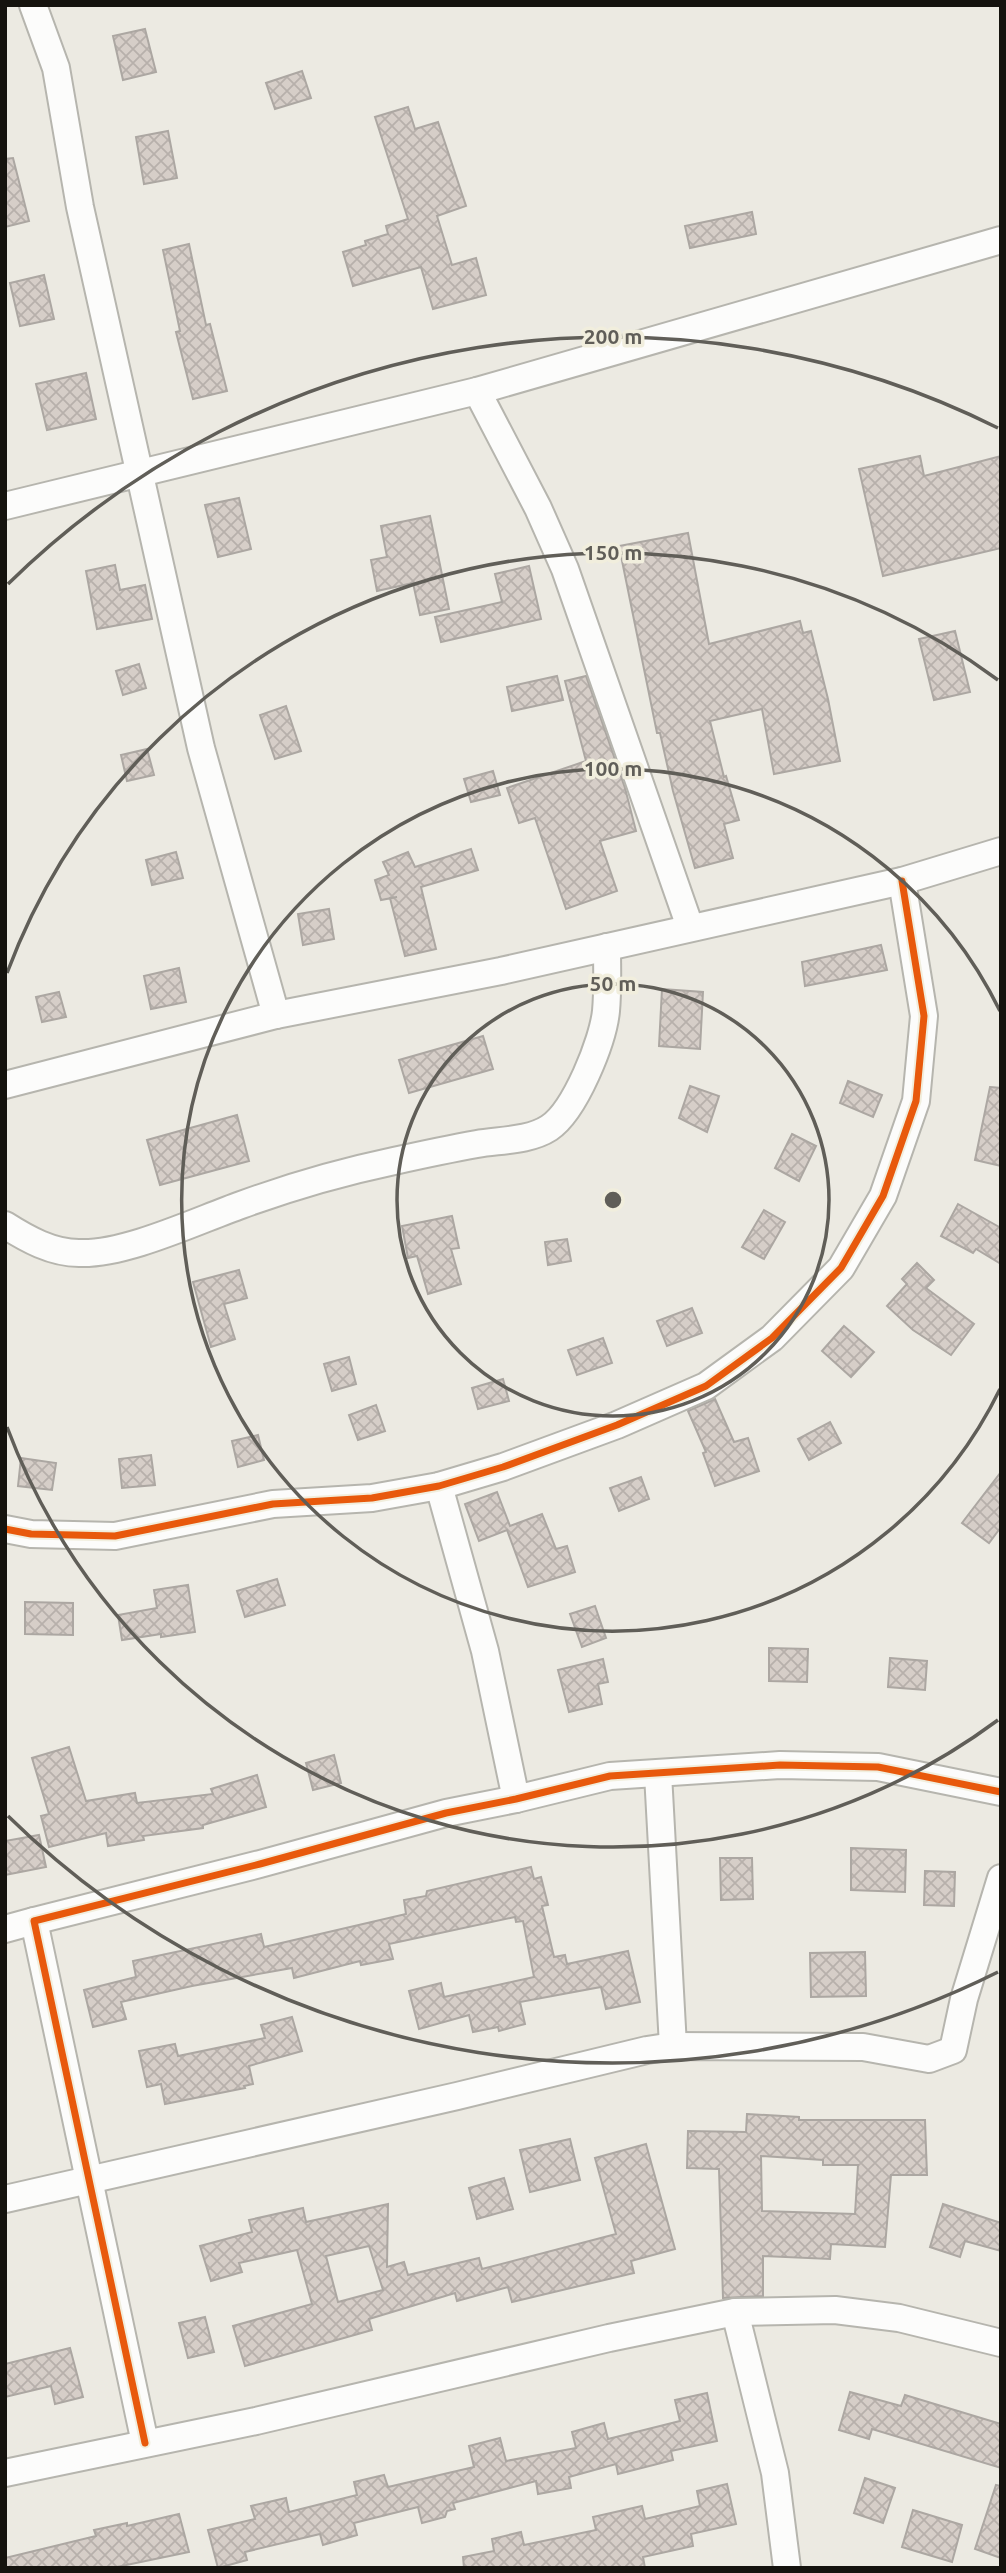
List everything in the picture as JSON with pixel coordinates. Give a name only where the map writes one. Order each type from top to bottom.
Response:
[{"type":"street","points":[[33,5],[55,68],[80,207],[201,748],[276,1015]]},
{"type":"street","points":[[5,506],[477,391],[1001,240]]},
{"type":"street","points":[[477,391],[538,508],[565,569],[690,927]]},
{"type":"street","points":[[5,1085],[276,1015],[607,947],[902,881],[1001,851]]},
{"type":"street","points":[[5,1529],[31,1534],[115,1536],[273,1504],[372,1498],[439,1486],[503,1467],[617,1425],[706,1386],[772,1338],[841,1268],[883,1196],[916,1101],[924,1016],[902,881]]},
{"type":"street","points":[[5,1225],[32,1241],[49,1247],[78,1254],[104,1251],[148,1240],[245,1203],[352,1170],[479,1143],[521,1138],[548,1129],[567,1111],[580,1088],[596,1046],[606,1013],[607,947]]},
{"type":"street","points":[[439,1486],[485,1651],[516,1799]]},
{"type":"street","points":[[5,1928],[260,1864],[446,1812],[516,1799],[610,1776],[780,1765],[878,1767],[1001,1791]]},
{"type":"street","points":[[658,1774],[673,2046]]},
{"type":"street","points":[[5,2199],[673,2046],[863,2047],[929,2059],[953,2050],[964,1999],[1001,1878]]},
{"type":"street","points":[[34,1921],[145,2443]]},
{"type":"street","points":[[5,2473],[256,2421],[609,2338],[735,2312],[835,2310],[899,2318],[1001,2343]]},
{"type":"street","points":[[735,2312],[775,2473],[787,2568]]},
{"type":"building","points":[[145,29],[156,72],[123,80],[113,36]]},
{"type":"building","points":[[302,71],[311,98],[275,109],[266,83]]},
{"type":"building","points":[[408,107],[415,129],[438,122],[466,206],[437,216],[452,265],[476,258],[486,295],[433,309],[421,267],[353,286],[343,252],[388,234],[386,226],[408,219],[375,117]]},
{"type":"building","points":[[168,131],[177,178],[144,184],[136,137]]},
{"type":"building","points":[[13,158],[29,221],[5,227],[5,159]]},
{"type":"building","points":[[752,212],[756,234],[690,248],[685,226]]},
{"type":"building","points":[[189,244],[206,325],[210,324],[227,391],[193,399],[176,332],[180,331],[163,250]]},
{"type":"building","points":[[44,275],[54,319],[20,326],[10,283]]},
{"type":"building","points":[[86,373],[96,419],[47,430],[36,384]]},
{"type":"building","points":[[920,456],[924,476],[1001,456],[1001,548],[883,576],[859,469]]},
{"type":"building","points":[[239,498],[251,549],[218,557],[205,505]]},
{"type":"building","points":[[430,516],[449,609],[420,615],[413,583],[377,591],[371,560],[387,557],[381,526]]},
{"type":"building","points":[[688,533],[709,644],[800,621],[803,633],[811,631],[840,761],[774,774],[762,709],[710,721],[724,777],[726,776],[739,820],[724,824],[733,858],[695,868],[660,733],[657,733],[619,546]]},
{"type":"building","points":[[115,565],[120,590],[145,585],[152,619],[97,629],[86,571]]},
{"type":"building","points":[[529,566],[541,619],[441,642],[435,617],[502,602],[495,574]]},
{"type":"building","points":[[955,631],[970,692],[934,700],[919,639]]},
{"type":"building","points":[[139,664],[146,688],[123,695],[116,671]]},
{"type":"building","points":[[557,676],[563,700],[512,711],[507,687]]},
{"type":"building","points":[[586,676],[625,788],[636,831],[600,841],[617,891],[566,909],[535,818],[519,823],[507,788],[586,761],[565,681]]},
{"type":"building","points":[[286,706],[301,751],[275,759],[260,715]]},
{"type":"building","points":[[147,749],[154,775],[127,781],[121,755]]},
{"type":"building","points":[[493,771],[500,795],[471,802],[464,779]]},
{"type":"building","points":[[471,849],[478,870],[421,887],[436,949],[405,956],[390,898],[381,900],[375,880],[389,875],[383,862],[408,852],[415,867]]},
{"type":"building","points":[[176,852],[183,878],[152,885],[146,860]]},
{"type":"building","points":[[329,909],[334,939],[303,945],[298,914]]},
{"type":"building","points":[[881,945],[887,970],[805,986],[802,962]]},
{"type":"building","points":[[179,968],[186,1002],[151,1009],[144,976]]},
{"type":"building","points":[[662,989],[703,992],[700,1049],[659,1046]]},
{"type":"building","points":[[59,992],[66,1017],[42,1022],[36,997]]},
{"type":"building","points":[[483,1036],[493,1069],[409,1093],[399,1060]]},
{"type":"building","points":[[848,1081],[882,1095],[873,1117],[840,1103]]},
{"type":"building","points":[[690,1086],[719,1096],[707,1132],[679,1118]]},
{"type":"building","points":[[990,1087],[1001,1088],[1001,1166],[975,1160]]},
{"type":"building","points":[[237,1115],[249,1161],[160,1185],[147,1140]]},
{"type":"building","points":[[792,1134],[816,1146],[799,1181],[775,1168]]},
{"type":"building","points":[[958,1204],[1001,1228],[1001,1264],[976,1249],[973,1253],[941,1236]]},
{"type":"building","points":[[764,1210],[785,1222],[764,1259],[742,1247]]},
{"type":"building","points":[[452,1216],[459,1248],[451,1249],[461,1284],[428,1294],[417,1256],[408,1258],[402,1226]]},
{"type":"building","points":[[567,1239],[571,1261],[548,1265],[545,1242]]},
{"type":"building","points":[[917,1263],[934,1280],[926,1288],[974,1324],[951,1355],[913,1330],[887,1306],[907,1284],[902,1279]]},
{"type":"building","points":[[239,1270],[247,1298],[224,1304],[235,1339],[211,1347],[193,1282]]},
{"type":"building","points":[[692,1308],[702,1333],[667,1346],[657,1321]]},
{"type":"building","points":[[844,1326],[874,1352],[851,1377],[822,1351]]},
{"type":"building","points":[[603,1338],[612,1363],[577,1375],[568,1350]]},
{"type":"building","points":[[349,1357],[356,1384],[332,1391],[324,1364]]},
{"type":"building","points":[[503,1379],[509,1401],[478,1409],[472,1388]]},
{"type":"building","points":[[715,1399],[734,1442],[748,1438],[759,1471],[715,1486],[703,1453],[706,1452],[688,1411]]},
{"type":"building","points":[[376,1405],[385,1431],[358,1440],[349,1415]]},
{"type":"building","points":[[830,1422],[841,1443],[809,1460],[798,1439]]},
{"type":"building","points":[[258,1435],[264,1460],[238,1467],[232,1441]]},
{"type":"building","points":[[151,1455],[155,1485],[122,1488],[119,1459]]},
{"type":"building","points":[[21,1458],[56,1463],[52,1490],[18,1486]]},
{"type":"building","points":[[1001,1472],[1001,1527],[989,1543],[962,1523]]},
{"type":"building","points":[[641,1477],[649,1499],[619,1511],[610,1488]]},
{"type":"building","points":[[497,1492],[510,1526],[542,1514],[556,1549],[567,1546],[575,1572],[528,1587],[507,1530],[479,1541],[465,1504]]},
{"type":"building","points":[[277,1579],[285,1605],[245,1617],[237,1591]]},
{"type":"building","points":[[188,1585],[195,1632],[122,1640],[118,1615],[157,1608],[154,1590]]},
{"type":"building","points":[[25,1602],[73,1603],[73,1635],[25,1634]]},
{"type":"building","points":[[595,1606],[606,1638],[582,1647],[570,1614]]},
{"type":"building","points":[[769,1648],[808,1649],[807,1682],[769,1681]]},
{"type":"building","points":[[890,1658],[927,1661],[925,1690],[888,1687]]},
{"type":"building","points":[[603,1659],[608,1682],[598,1684],[602,1704],[569,1712],[558,1670]]},
{"type":"building","points":[[69,1747],[86,1801],[135,1793],[137,1803],[213,1794],[211,1789],[257,1775],[266,1807],[203,1825],[203,1828],[143,1836],[144,1840],[108,1846],[106,1833],[49,1847],[41,1816],[49,1814],[32,1758]]},
{"type":"building","points":[[334,1755],[341,1783],[313,1790],[306,1763]]},
{"type":"building","points":[[39,1835],[46,1867],[5,1875],[5,1841]]},
{"type":"building","points":[[851,1848],[906,1850],[905,1892],[851,1890]]},
{"type":"building","points":[[720,1858],[752,1858],[753,1899],[721,1900]]},
{"type":"building","points":[[531,1867],[534,1879],[541,1877],[548,1905],[542,1906],[554,1957],[565,1955],[567,1964],[628,1951],[640,2002],[606,2009],[601,1987],[520,2002],[525,2024],[499,2031],[498,2027],[473,2032],[469,2015],[419,2029],[409,1991],[441,1983],[444,1997],[534,1977],[523,1921],[516,1922],[515,1917],[389,1944],[393,1959],[361,1965],[360,1961],[294,1978],[292,1968],[121,2002],[126,2019],[93,2027],[84,1990],[136,1977],[133,1961],[261,1934],[264,1947],[406,1914],[404,1900],[426,1896],[427,1891]]},
{"type":"building","points":[[925,1871],[955,1872],[954,1906],[924,1905]]},
{"type":"building","points":[[865,1952],[866,1996],[811,1997],[810,1953]]},
{"type":"building","points":[[292,2017],[302,2051],[249,2066],[253,2084],[244,2086],[245,2088],[165,2104],[161,2084],[147,2087],[139,2051],[175,2044],[178,2056],[265,2038],[261,2025]]},
{"type":"building","points":[[747,2114],[799,2117],[799,2120],[925,2120],[927,2175],[891,2175],[885,2247],[831,2244],[830,2259],[763,2256],[763,2296],[723,2298],[719,2169],[687,2168],[688,2131],[746,2132]],"holes":[[[761,2156],[823,2160],[823,2165],[858,2165],[855,2214],[762,2211]]]},
{"type":"building","points":[[570,2139],[580,2180],[530,2192],[520,2150]]},
{"type":"building","points":[[646,2144],[675,2249],[631,2261],[634,2273],[512,2302],[508,2287],[457,2301],[455,2293],[369,2319],[372,2330],[245,2366],[233,2326],[312,2304],[297,2250],[239,2263],[242,2272],[211,2281],[200,2246],[252,2232],[249,2220],[303,2208],[306,2222],[388,2204],[387,2267],[404,2262],[408,2275],[479,2258],[482,2269],[616,2234],[595,2158]],"holes":[[[369,2246],[383,2290],[338,2302],[326,2256]]]},
{"type":"building","points":[[504,2178],[513,2209],[477,2219],[469,2188]]},
{"type":"building","points":[[943,2204],[1001,2223],[1001,2251],[965,2241],[960,2257],[930,2247]]},
{"type":"building","points":[[205,2317],[214,2352],[188,2358],[179,2323]]},
{"type":"building","points":[[70,2348],[83,2397],[55,2404],[51,2386],[5,2397],[5,2364]]},
{"type":"building","points":[[850,2392],[901,2406],[905,2395],[1001,2424],[1001,2468],[872,2429],[869,2439],[839,2430]]},
{"type":"building","points":[[707,2393],[717,2441],[671,2451],[673,2460],[618,2474],[616,2464],[569,2477],[571,2488],[538,2494],[536,2481],[453,2503],[455,2509],[447,2511],[445,2517],[422,2523],[418,2507],[354,2523],[357,2535],[323,2545],[320,2534],[245,2552],[247,2560],[218,2568],[208,2530],[255,2519],[251,2506],[286,2498],[289,2512],[357,2495],[354,2482],[384,2475],[388,2487],[474,2467],[469,2446],[500,2438],[506,2461],[576,2448],[572,2432],[604,2423],[608,2439],[680,2421],[675,2400]]},
{"type":"building","points":[[865,2478],[895,2488],[883,2523],[854,2513]]},
{"type":"building","points":[[727,2484],[736,2524],[691,2534],[693,2546],[643,2557],[645,2568],[464,2568],[463,2557],[494,2551],[492,2539],[521,2532],[524,2545],[596,2530],[593,2517],[642,2506],[645,2519],[700,2506],[697,2491]]},
{"type":"building","points":[[996,2485],[1001,2486],[1001,2558],[975,2549]]},
{"type":"building","points":[[913,2510],[962,2525],[952,2562],[902,2547]]},
{"type":"building","points":[[179,2514],[189,2552],[112,2568],[5,2568],[5,2558],[96,2536],[94,2530],[127,2523],[127,2526]]},
{"type":"cycle path","points":[[5,1529],[31,1534],[115,1536],[273,1504],[372,1498],[439,1486],[503,1467],[617,1425],[706,1386],[772,1338],[841,1268],[883,1196],[916,1101],[924,1016],[902,881]]},
{"type":"cycle path","points":[[145,2443],[34,1921],[260,1864],[446,1813],[610,1776],[780,1765],[878,1767],[1001,1792]]}]
